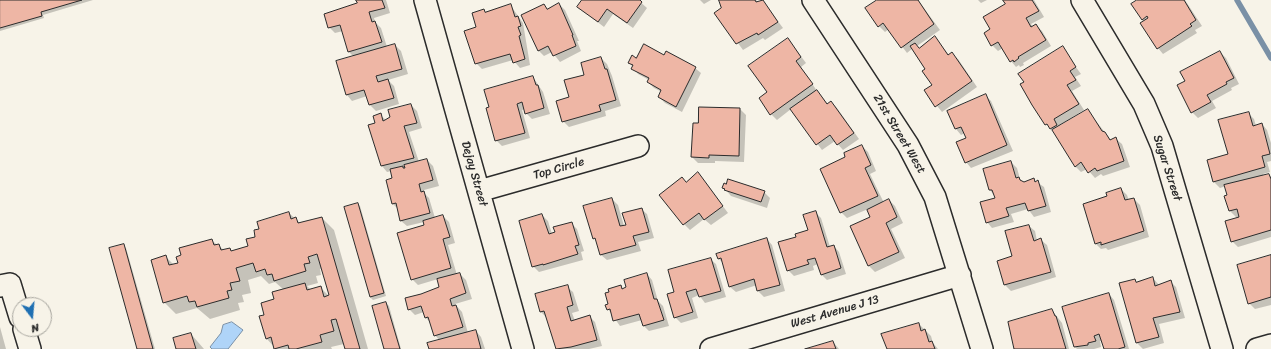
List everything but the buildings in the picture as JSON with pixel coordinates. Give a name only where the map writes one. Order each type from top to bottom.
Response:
[{"type":"street","name":"Dejay Street","points":[[424,0],[523,349]]},
{"type":"street","name":"21st Street West","points":[[813,0],[908,145],[935,197],[982,349]]},
{"type":"street","name":"Sugar Street","points":[[1082,0],[1144,104],[1162,146],[1222,349]]},
{"type":"street","name":"Top Circle","points":[[479,191],[638,146]]},
{"type":"street","name":"West Avenue J 13","points":[[711,349],[738,345],[960,275]]},
{"type":"street","points":[[0,286],[10,284],[14,297]]},
{"type":"street","points":[[26,337],[30,349]]},
{"type":"street","points":[[1257,349],[1271,345]]},
{"type":"water","points":[[232,322],[243,330],[228,349],[212,349],[210,347],[221,333],[223,325]]},
{"type":"waterway","points":[[1237,0],[1271,58]]}]
